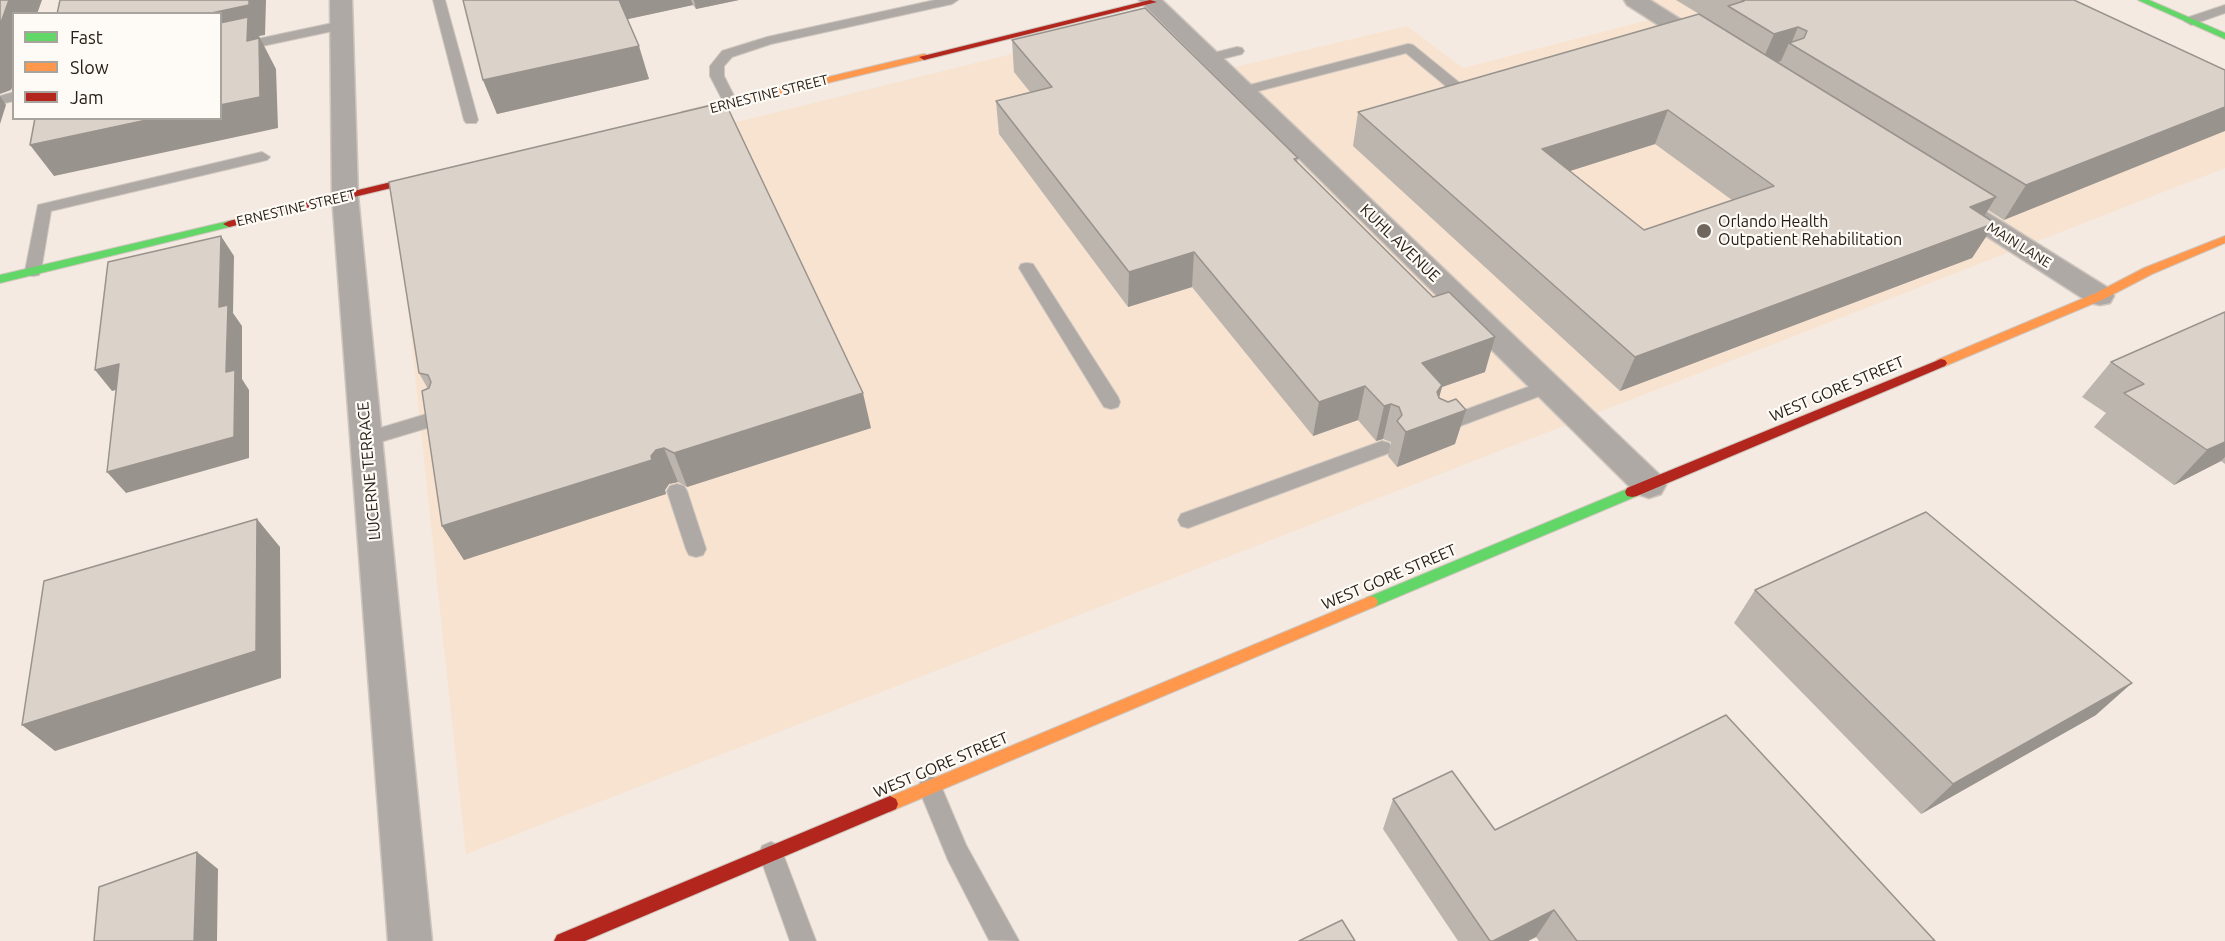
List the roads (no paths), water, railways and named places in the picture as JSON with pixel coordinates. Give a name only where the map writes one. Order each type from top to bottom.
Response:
[{"type":"main road","points":[[2142,0],[2225,36]]},
{"type":"main road","name":"ERNESTINE STREET","points":[[674,117],[1151,1]]},
{"type":"main road","name":"ERNESTINE STREET","points":[[0,279],[447,172]]},
{"type":"main road","name":"WEST GORE STREET","points":[[563,941],[2100,296],[2148,271],[2225,239]]},
{"type":"street","points":[[1635,0],[1670,32],[1729,60]]},
{"type":"street","name":"KUHL AVENUE","points":[[1151,1],[1649,485]]},
{"type":"street","name":"LUCERNE TERRACE","points":[[342,13],[345,196],[410,941]]},
{"type":"street","name":"MAIN LANE","points":[[1932,189],[2100,296]]},
{"type":"lane","points":[[439,0],[471,120]]},
{"type":"lane","points":[[730,104],[717,76],[717,66],[728,54],[767,41],[952,0]]},
{"type":"lane","points":[[2191,21],[2225,9]]},
{"type":"lane","points":[[222,50],[342,13]]},
{"type":"lane","points":[[1243,91],[1408,48],[1458,89],[1492,80]]},
{"type":"lane","points":[[1210,58],[1237,51]]},
{"type":"lane","points":[[33,271],[44,208],[262,157]]},
{"type":"lane","points":[[1027,268],[1111,402]]},
{"type":"lane","points":[[1439,427],[1547,386]]},
{"type":"lane","points":[[367,439],[440,417]]},
{"type":"lane","points":[[1188,520],[1382,448]]},
{"type":"lane","points":[[677,491],[696,549]]},
{"type":"lane","points":[[930,787],[957,852],[998,931],[1006,941]]},
{"type":"lane","points":[[771,854],[803,941]]},
{"type":"place","name":"Orlando Health Outpatient Rehabilitation","points":[[1704,231]]}]
